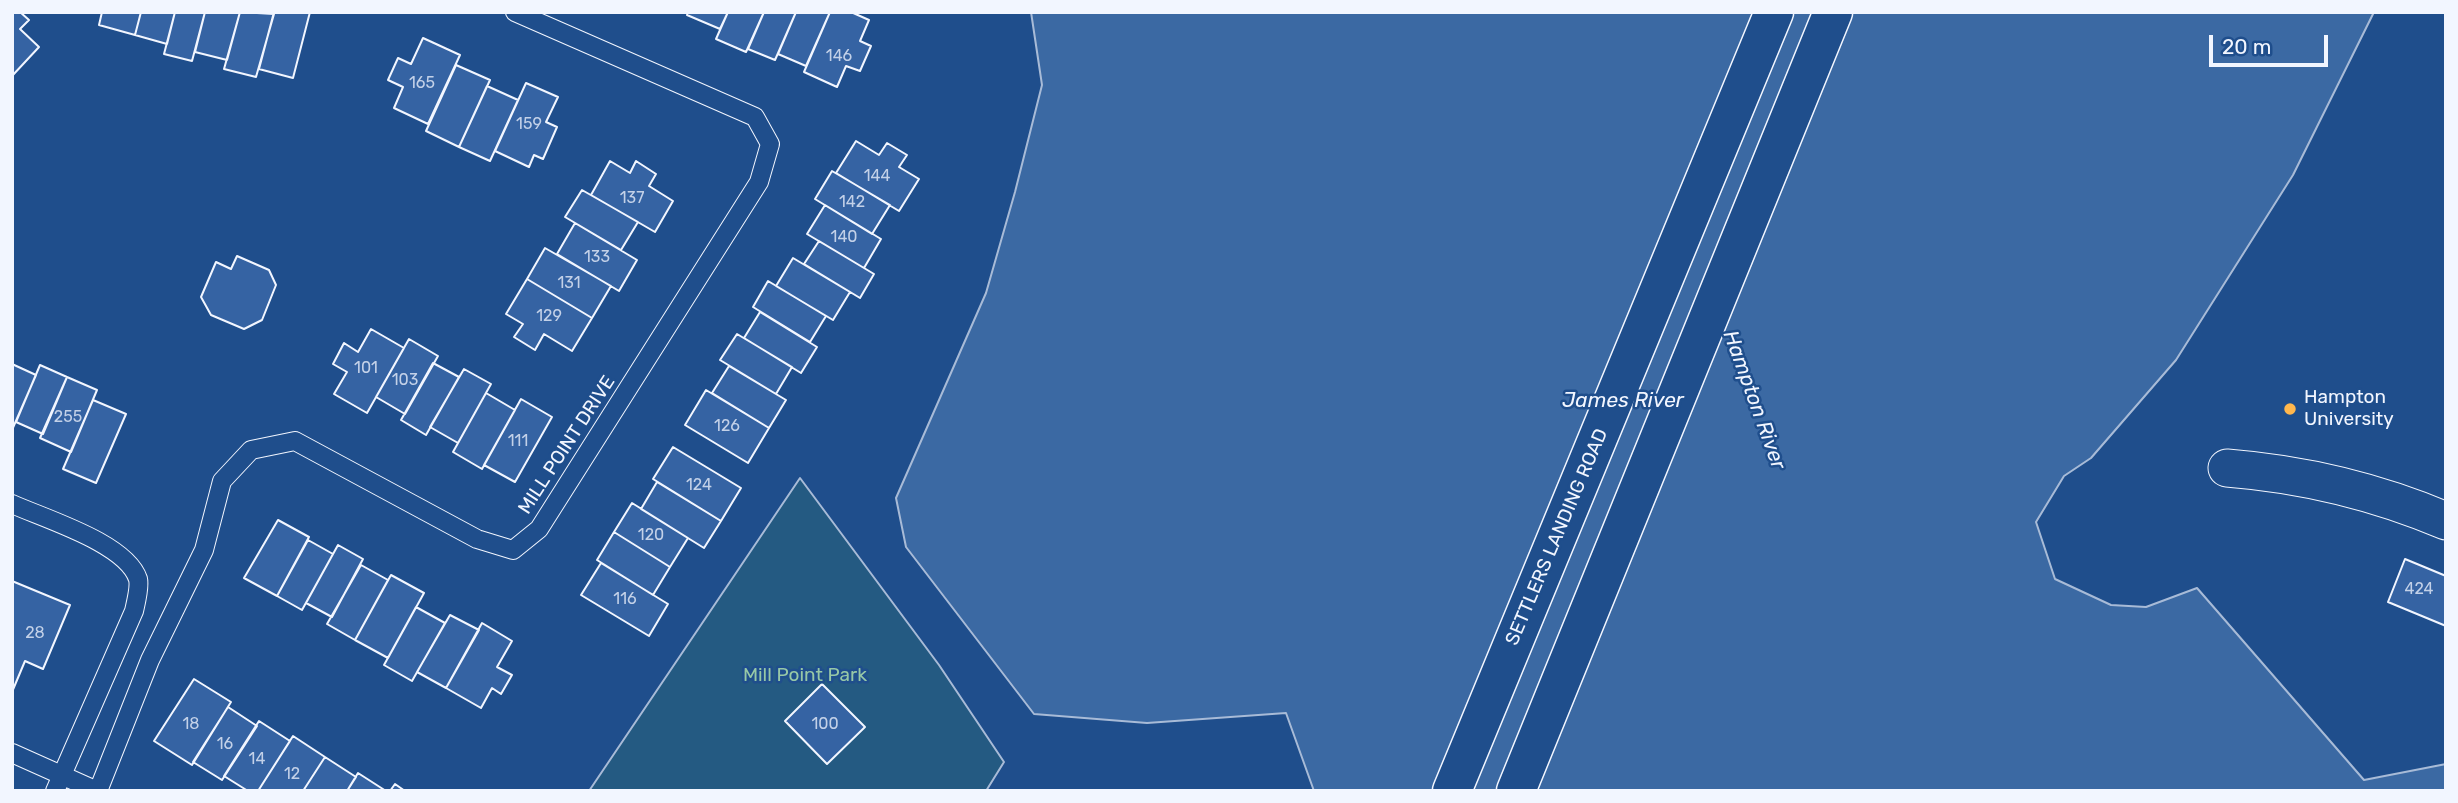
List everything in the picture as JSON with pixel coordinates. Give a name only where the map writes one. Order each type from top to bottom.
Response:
[{"type":"main road","name":"SETTLERS LANDING ROAD","points":[[1452,791],[1774,12]]},
{"type":"main road","points":[[1516,791],[1833,12]]},
{"type":"street","points":[[2227,468],[2312,478],[2371,493],[2446,521]]},
{"type":"lane","name":"MILL POINT DRIVE","points":[[97,791],[150,660],[204,550],[222,481],[251,450],[295,441],[477,540],[513,550],[539,529],[758,182],[770,144],[755,117],[515,12]]},
{"type":"lane","points":[[12,504],[109,548],[127,561],[139,580],[134,611],[59,783]]},
{"type":"lane","points":[[12,753],[59,783],[97,791]]},
{"type":"green space","name":"Mill Point Park","points":[[800,478],[939,665],[1004,762],[986,791],[589,791]]},
{"type":"water","name":"James River","points":[[1031,12],[2374,12],[2293,175],[2176,360],[2091,458],[2064,476],[2036,522],[2055,579],[2111,605],[2146,607],[2197,588],[2364,780],[2446,764],[2446,791],[1314,791],[1286,713],[1147,723],[1034,714],[906,547],[896,498],[986,293],[1015,192],[1042,85]]},
{"type":"building","points":[[12,12],[20,12],[29,20],[20,29],[39,47],[12,76]]},
{"type":"building","points":[[102,12],[141,12],[135,35],[99,25]]},
{"type":"building","points":[[141,12],[175,12],[167,44],[135,35]]},
{"type":"building","points":[[175,12],[205,12],[192,61],[164,54]]},
{"type":"building","points":[[205,12],[240,12],[227,60],[195,52]]},
{"type":"building","points":[[240,12],[274,14],[256,77],[224,69]]},
{"type":"building","points":[[274,12],[310,12],[293,78],[259,69]]},
{"type":"building","points":[[688,12],[728,12],[720,29],[687,15]]},
{"type":"building","points":[[728,12],[764,12],[746,52],[716,39]]},
{"type":"building","points":[[764,12],[796,12],[775,60],[748,49]]},
{"type":"building","points":[[796,12],[830,12],[806,66],[778,54]]},
{"type":"building","points":[[830,12],[851,12],[869,20],[860,41],[871,46],[860,71],[846,66],[837,87],[804,72]]},
{"type":"building","points":[[423,38],[460,55],[428,124],[394,108],[403,87],[388,80],[398,58],[411,64]]},
{"type":"building","points":[[456,65],[490,80],[459,147],[426,131]]},
{"type":"building","points":[[526,83],[558,97],[546,122],[557,127],[543,159],[534,155],[529,167],[495,151]]},
{"type":"building","points":[[487,86],[518,100],[490,161],[459,147]]},
{"type":"building","points":[[856,141],[879,155],[887,143],[907,155],[899,167],[919,179],[899,211],[836,173]]},
{"type":"building","points":[[610,161],[630,173],[636,161],[656,174],[649,186],[673,201],[655,232],[591,195]]},
{"type":"building","points":[[832,171],[890,205],[872,234],[815,199]]},
{"type":"building","points":[[582,190],[638,222],[621,250],[565,217]]},
{"type":"building","points":[[825,205],[881,239],[864,268],[807,234]]},
{"type":"building","points":[[575,223],[637,260],[619,291],[557,254]]},
{"type":"building","points":[[819,241],[874,274],[860,298],[804,264]]},
{"type":"building","points":[[545,248],[611,286],[592,318],[527,279]]},
{"type":"building","points":[[237,256],[269,270],[276,285],[262,320],[244,329],[211,315],[201,297],[216,262],[231,269]]},
{"type":"building","points":[[793,258],[850,292],[833,320],[776,286]]},
{"type":"building","points":[[527,279],[592,318],[572,351],[544,334],[535,350],[514,337],[523,324],[506,314]]},
{"type":"building","points":[[768,281],[826,316],[810,342],[753,307]]},
{"type":"building","points":[[760,312],[817,347],[801,373],[744,338]]},
{"type":"building","points":[[371,329],[404,348],[367,413],[334,394],[347,372],[333,364],[344,343],[358,352]]},
{"type":"building","points":[[737,334],[792,367],[776,394],[720,360]]},
{"type":"building","points":[[409,339],[438,356],[405,414],[376,397]]},
{"type":"building","points":[[433,363],[459,377],[426,435],[401,420]]},
{"type":"building","points":[[12,364],[36,375],[12,430]]},
{"type":"building","points":[[40,365],[67,377],[43,434],[16,422]]},
{"type":"building","points":[[729,366],[786,400],[769,428],[712,393]]},
{"type":"building","points":[[464,369],[491,384],[458,443],[430,427]]},
{"type":"building","points":[[67,377],[97,390],[71,452],[40,438]]},
{"type":"building","points":[[706,390],[769,428],[748,463],[685,425]]},
{"type":"building","points":[[486,393],[515,410],[482,469],[453,452]]},
{"type":"building","points":[[521,399],[552,417],[515,482],[484,465]]},
{"type":"building","points":[[93,400],[126,414],[96,483],[63,469]]},
{"type":"building","points":[[673,447],[741,488],[721,521],[653,479]]},
{"type":"building","points":[[657,482],[721,521],[704,548],[641,509]]},
{"type":"building","points":[[632,503],[688,538],[670,567],[614,532]]},
{"type":"building","points":[[278,520],[309,537],[277,596],[244,578]]},
{"type":"building","points":[[614,532],[670,567],[653,595],[597,560]]},
{"type":"building","points":[[308,540],[333,554],[302,610],[277,596]]},
{"type":"building","points":[[338,545],[363,559],[332,617],[306,603]]},
{"type":"building","points":[[2405,559],[2446,576],[2446,626],[2388,602]]},
{"type":"building","points":[[601,563],[668,604],[649,636],[581,595]]},
{"type":"building","points":[[361,565],[388,580],[355,640],[327,624]]},
{"type":"building","points":[[391,575],[424,593],[388,658],[355,640]]},
{"type":"building","points":[[12,581],[70,605],[43,669],[25,661],[12,692]]},
{"type":"building","points":[[416,607],[445,623],[412,681],[384,665]]},
{"type":"building","points":[[450,615],[479,630],[446,688],[417,672]]},
{"type":"building","points":[[482,623],[512,641],[497,667],[512,675],[501,694],[492,688],[481,708],[446,688]]},
{"type":"building","points":[[194,679],[231,702],[192,765],[154,741]]},
{"type":"building","name":"Mill Point Park","points":[[822,684],[865,727],[827,764],[785,721]]},
{"type":"building","points":[[228,707],[257,726],[222,780],[193,762]]},
{"type":"building","points":[[259,721],[290,741],[258,791],[248,791],[224,776]]},
{"type":"building","points":[[293,736],[325,757],[303,791],[258,791]]},
{"type":"building","points":[[325,757],[356,777],[347,791],[303,791]]},
{"type":"building","points":[[358,773],[386,791],[347,791]]},
{"type":"building","points":[[395,784],[405,791],[390,791]]},
{"type":"place","name":"Hampton University","points":[[2290,409]]},
{"type":"water label","name":"Hampton River","points":[[1754,400]]}]
